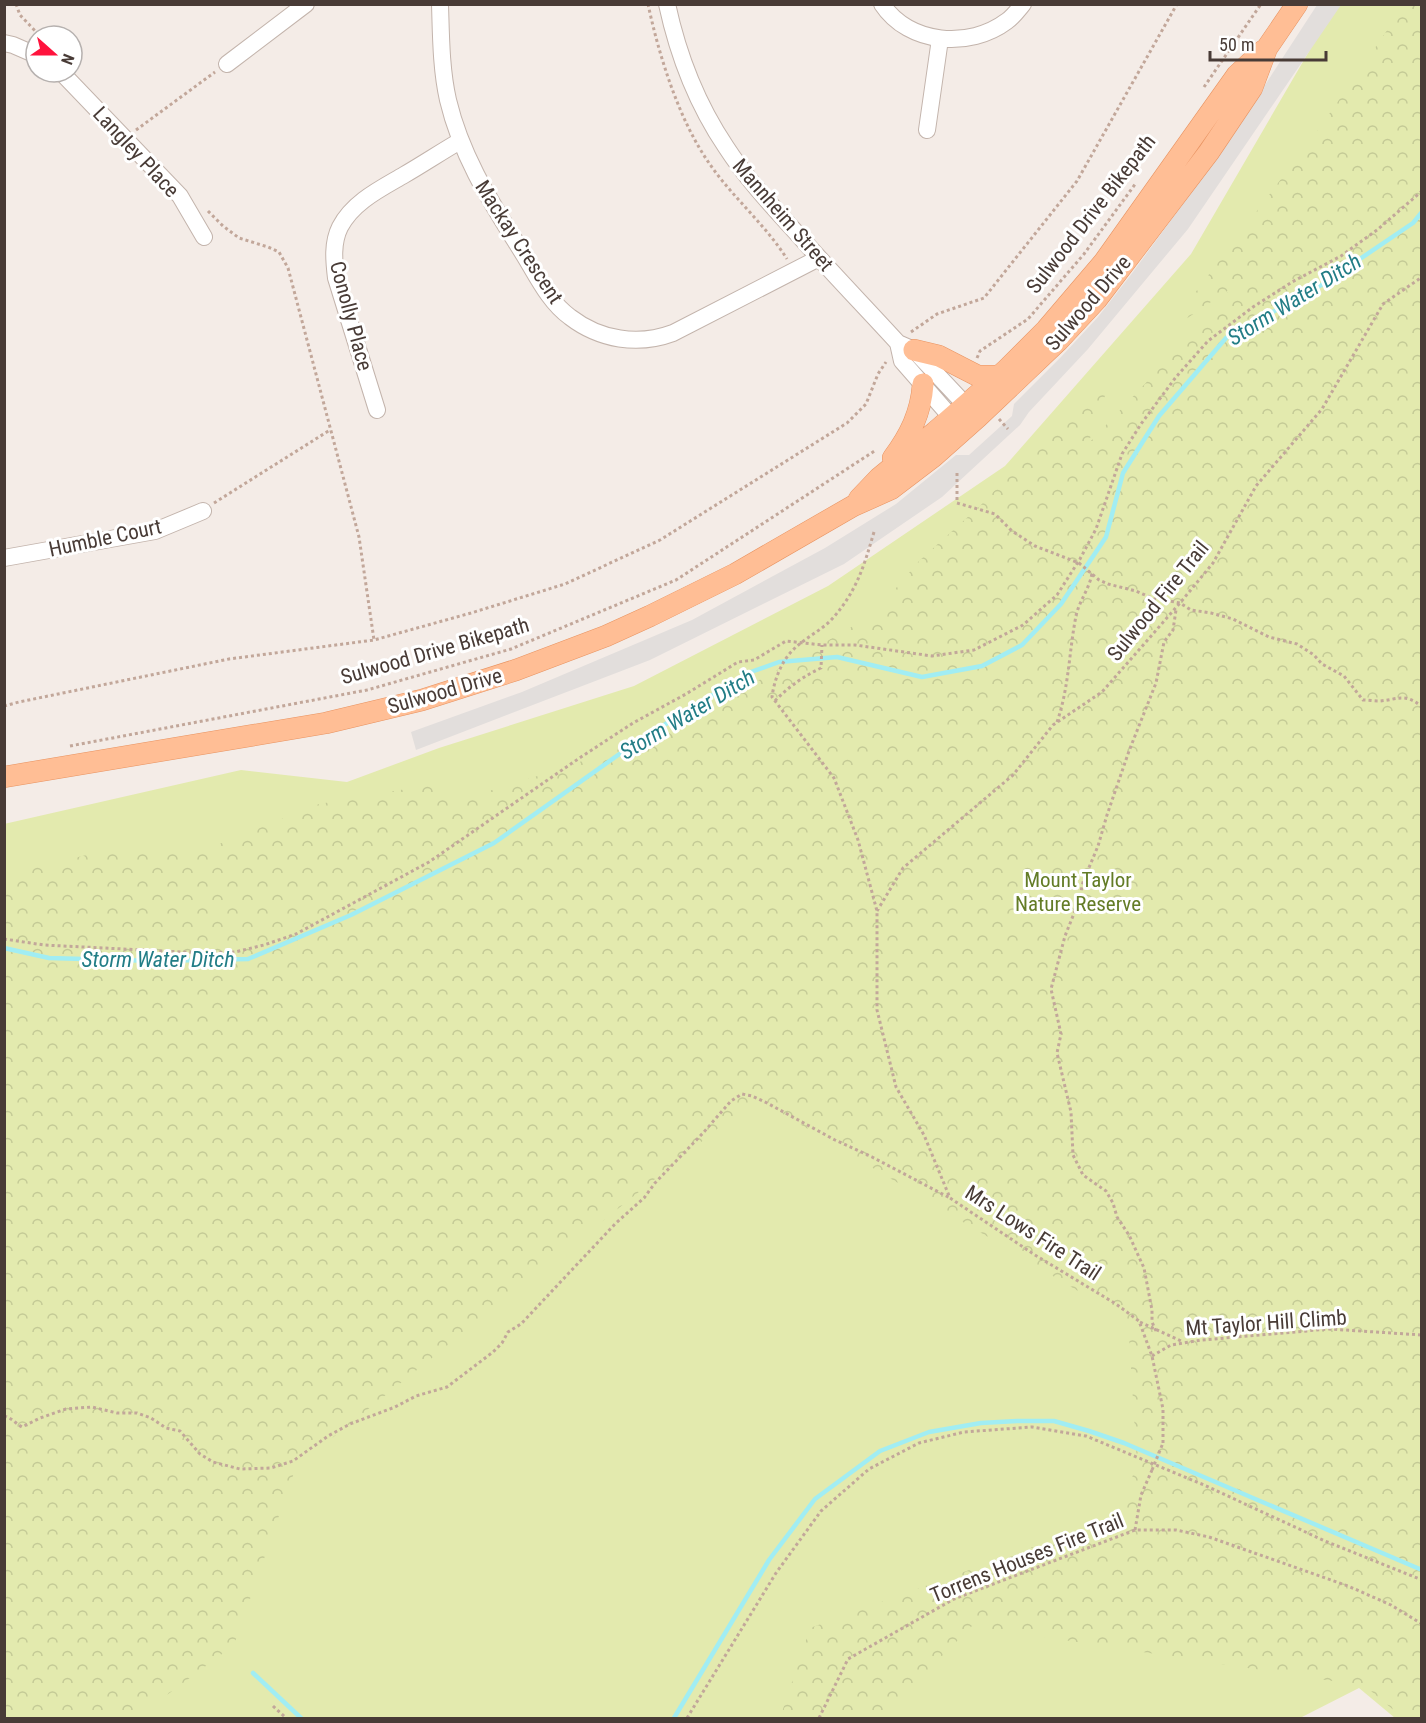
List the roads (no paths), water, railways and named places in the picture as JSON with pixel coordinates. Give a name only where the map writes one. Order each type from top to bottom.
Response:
[{"type":"main road","name":"Sulwood Drive","points":[[853,506],[879,477],[971,417],[998,376],[1046,330],[1078,295],[1237,75],[1267,48],[1297,4]]},
{"type":"main road","name":"Sulwood Drive","points":[[4,777],[326,723],[422,700],[516,670],[606,636],[650,616],[735,574],[853,506],[891,489],[933,457],[971,417],[1058,342],[1097,299],[1209,152],[1252,88],[1267,48]]},
{"type":"main road","points":[[906,346],[939,356],[978,376],[998,376]]},
{"type":"main road","points":[[879,477],[907,438],[922,402],[923,384]]},
{"type":"street","points":[[226,64],[306,4]]},
{"type":"street","name":"Mackay Crescent","points":[[440,4],[442,56],[448,99],[460,141],[484,189],[552,299],[569,316],[590,330],[626,340],[662,337],[819,258]]},
{"type":"street","name":"Mannheim Street","points":[[667,4],[674,34],[700,102],[725,146],[755,188],[971,417]]},
{"type":"street","points":[[882,4],[893,17],[910,29],[940,39],[965,39],[988,32],[1008,21],[1023,4]]},
{"type":"street","points":[[927,130],[940,39]]},
{"type":"street","points":[[4,43],[24,50]]},
{"type":"street","name":"Langley Place","points":[[72,84],[180,196],[204,237]]},
{"type":"street","name":"Conolly Place","points":[[377,410],[336,278],[333,257],[336,237],[351,210],[367,197],[460,141]]},
{"type":"street","name":"Mannheim Street","points":[[906,346],[902,361],[923,384],[971,417]]},
{"type":"street","name":"Humble Court","points":[[4,558],[155,531],[203,511]]},
{"type":"waterway","name":"Storm Water Ditch","points":[[4,948],[49,958],[155,961],[248,959],[351,915],[494,843],[635,743],[748,673],[779,662],[837,657],[922,677],[982,666],[1022,645],[1061,604],[1106,537],[1123,473],[1159,416],[1226,338],[1323,284],[1413,223],[1422,212]]},
{"type":"waterway","points":[[674,1718],[769,1560],[815,1499],[880,1451],[929,1432],[981,1423],[1054,1421],[1124,1443],[1422,1570]]},
{"type":"waterway","points":[[253,1673],[301,1718]]},
{"type":"park label","name":"Mount Taylor Nature Reserve","points":[[1078,892]]}]
